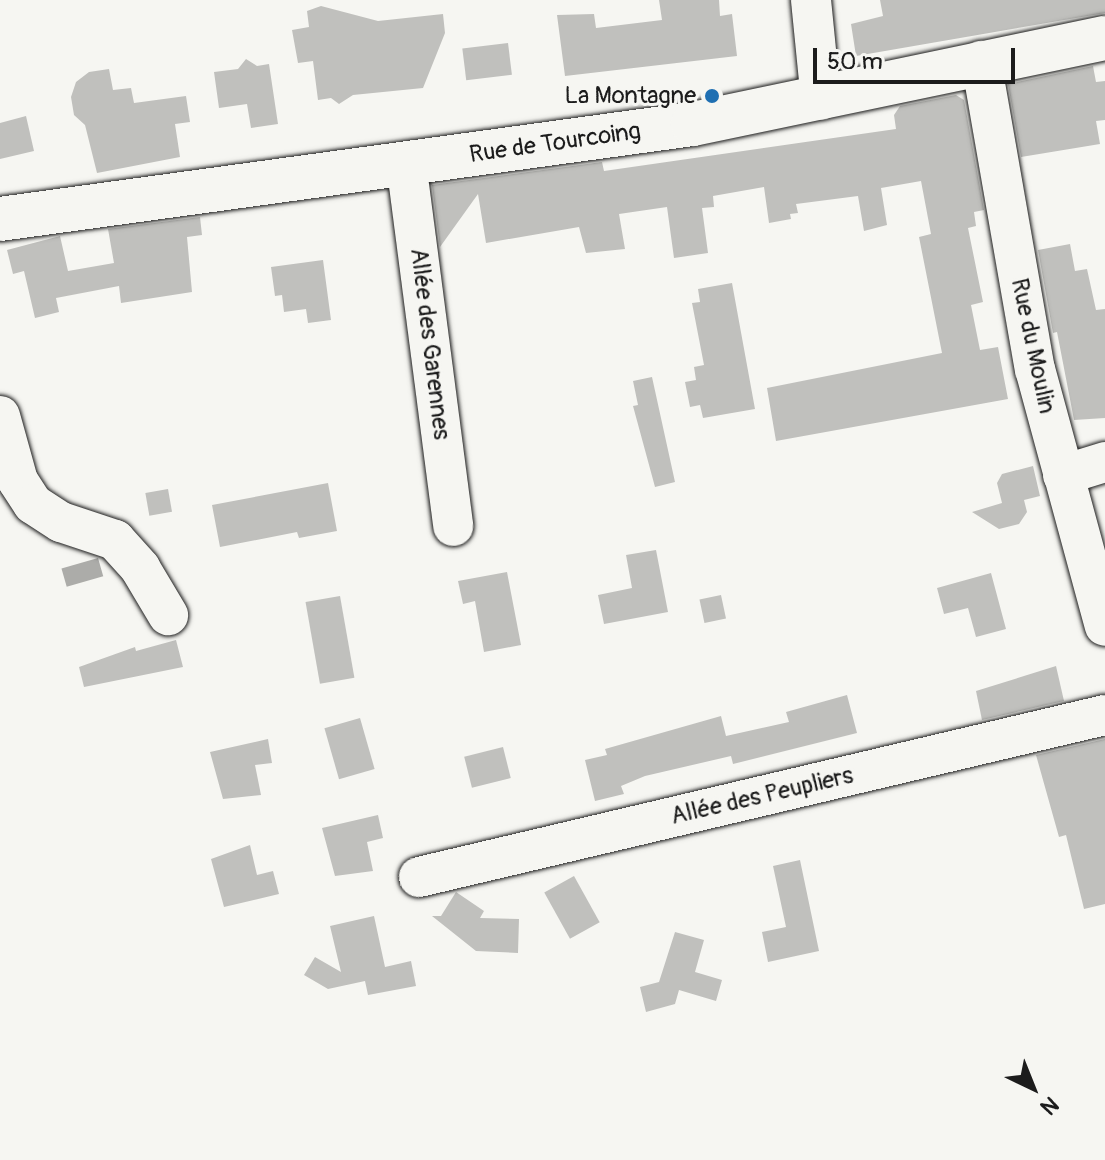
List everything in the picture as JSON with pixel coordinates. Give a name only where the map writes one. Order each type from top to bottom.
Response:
[{"type":"main road","name":"Rue de Tourcoing","points":[[0,219],[693,124],[821,100],[981,61],[1105,38]]},
{"type":"street","points":[[811,0],[821,100]]},
{"type":"street","name":"Rue du Moulin","points":[[981,61],[1030,348],[1105,626]]},
{"type":"street","name":"Allée des Garennes","points":[[406,162],[453,526]]},
{"type":"street","points":[[0,416],[18,481],[33,504],[61,522],[115,540],[140,568],[168,615]]},
{"type":"street","points":[[1063,475],[1105,462]]},
{"type":"street","name":"Allée des Peupliers","points":[[419,877],[1105,715]]},
{"type":"shaded area","points":[[98,558],[103,576],[67,587],[61,568]]},
{"type":"building","points":[[659,0],[719,0],[720,16],[732,14],[737,56],[565,76],[557,15],[594,14],[596,28],[662,20]]},
{"type":"building","points":[[880,0],[1105,0],[1105,13],[856,56],[851,24],[883,16]]},
{"type":"building","points":[[321,6],[378,21],[443,14],[445,33],[423,88],[353,95],[339,104],[331,98],[318,100],[313,61],[298,63],[292,30],[309,27],[307,11]]},
{"type":"building","points":[[508,43],[512,75],[466,80],[462,49]]},
{"type":"building","points":[[246,59],[257,66],[269,64],[278,124],[251,128],[247,104],[219,108],[214,72],[238,69]]},
{"type":"building","points":[[1093,66],[1096,82],[1105,81],[1105,120],[1096,121],[1100,144],[1021,157],[1008,84]]},
{"type":"building","points":[[109,69],[113,90],[131,88],[134,103],[186,96],[190,122],[175,124],[180,157],[97,173],[85,125],[74,115],[71,97],[76,82],[89,72]]},
{"type":"building","points":[[956,95],[964,100],[984,210],[974,212],[976,226],[968,228],[983,302],[971,305],[980,350],[998,347],[1008,399],[776,441],[767,388],[942,353],[919,237],[931,234],[921,181],[881,188],[887,225],[864,231],[858,196],[796,204],[798,213],[790,214],[791,219],[769,223],[764,187],[713,196],[714,207],[702,208],[708,253],[674,258],[667,207],[619,214],[625,249],[586,253],[579,227],[486,243],[478,194],[440,247],[432,185],[602,162],[604,171],[896,129],[894,115],[900,106]]},
{"type":"building","points":[[26,116],[34,151],[0,159],[0,123]]},
{"type":"building","points":[[200,217],[202,235],[187,237],[192,292],[121,303],[119,286],[56,298],[59,312],[35,318],[24,271],[13,274],[7,250],[60,236],[68,271],[114,263],[108,229]]},
{"type":"building","points":[[1070,244],[1075,271],[1087,269],[1096,310],[1105,309],[1105,418],[1074,420],[1057,332],[1053,333],[1038,250]]},
{"type":"building","points":[[323,260],[331,320],[308,323],[306,309],[284,312],[282,295],[275,296],[271,267]]},
{"type":"building","points":[[732,283],[755,409],[703,418],[700,405],[690,407],[685,382],[696,380],[694,367],[704,365],[692,303],[700,302],[698,289]]},
{"type":"building","points":[[652,377],[675,482],[655,487],[633,406],[638,405],[633,381]]},
{"type":"building","points":[[1033,466],[1040,496],[1024,500],[1027,512],[1019,524],[999,529],[972,512],[1002,503],[997,483],[1002,474]]},
{"type":"building","points":[[328,483],[337,531],[299,538],[297,532],[220,547],[212,505]]},
{"type":"building","points":[[168,489],[172,512],[149,516],[145,493]]},
{"type":"building","points":[[656,550],[668,612],[604,624],[598,595],[632,588],[626,555]]},
{"type":"building","points":[[507,572],[521,645],[484,652],[475,601],[463,604],[458,581]]},
{"type":"building","points":[[991,573],[1006,629],[976,637],[968,608],[944,614],[937,588]]},
{"type":"building","points":[[721,595],[726,618],[704,623],[699,600]]},
{"type":"building","points":[[340,596],[354,678],[320,684],[306,602]]},
{"type":"building","points":[[176,640],[183,667],[84,687],[79,667],[135,647],[136,651]]},
{"type":"building","points":[[1056,666],[1064,701],[982,720],[976,691]]},
{"type":"building","points":[[847,695],[857,733],[733,764],[731,756],[645,776],[621,786],[624,794],[595,801],[585,760],[607,755],[605,749],[721,716],[726,736],[789,722],[786,712]]},
{"type":"building","points":[[360,718],[375,769],[339,779],[324,728]]},
{"type":"building","points":[[268,739],[272,763],[255,765],[261,795],[223,799],[210,752]]},
{"type":"building","points":[[1105,739],[1105,904],[1084,909],[1066,835],[1059,837],[1036,755]]},
{"type":"building","points":[[503,747],[511,778],[472,788],[464,757]]},
{"type":"building","points":[[378,815],[383,838],[367,842],[373,871],[335,876],[322,828]]},
{"type":"building","points":[[250,845],[257,875],[273,871],[279,894],[224,907],[211,859]]},
{"type":"building","points":[[800,860],[819,951],[768,962],[762,932],[786,927],[773,866]]},
{"type":"building","points":[[574,876],[600,922],[570,939],[544,892]]},
{"type":"building","points":[[456,892],[484,911],[480,918],[519,919],[518,953],[476,951],[432,916],[441,916]]},
{"type":"building","points":[[374,916],[385,967],[411,961],[416,986],[368,995],[365,981],[328,989],[304,975],[315,957],[341,972],[330,926]]},
{"type":"building","points":[[675,932],[704,940],[695,972],[722,980],[716,1001],[679,990],[675,1004],[646,1012],[640,987],[659,982]]},
{"type":"place","name":"La Montagne","points":[[712,96]]}]
